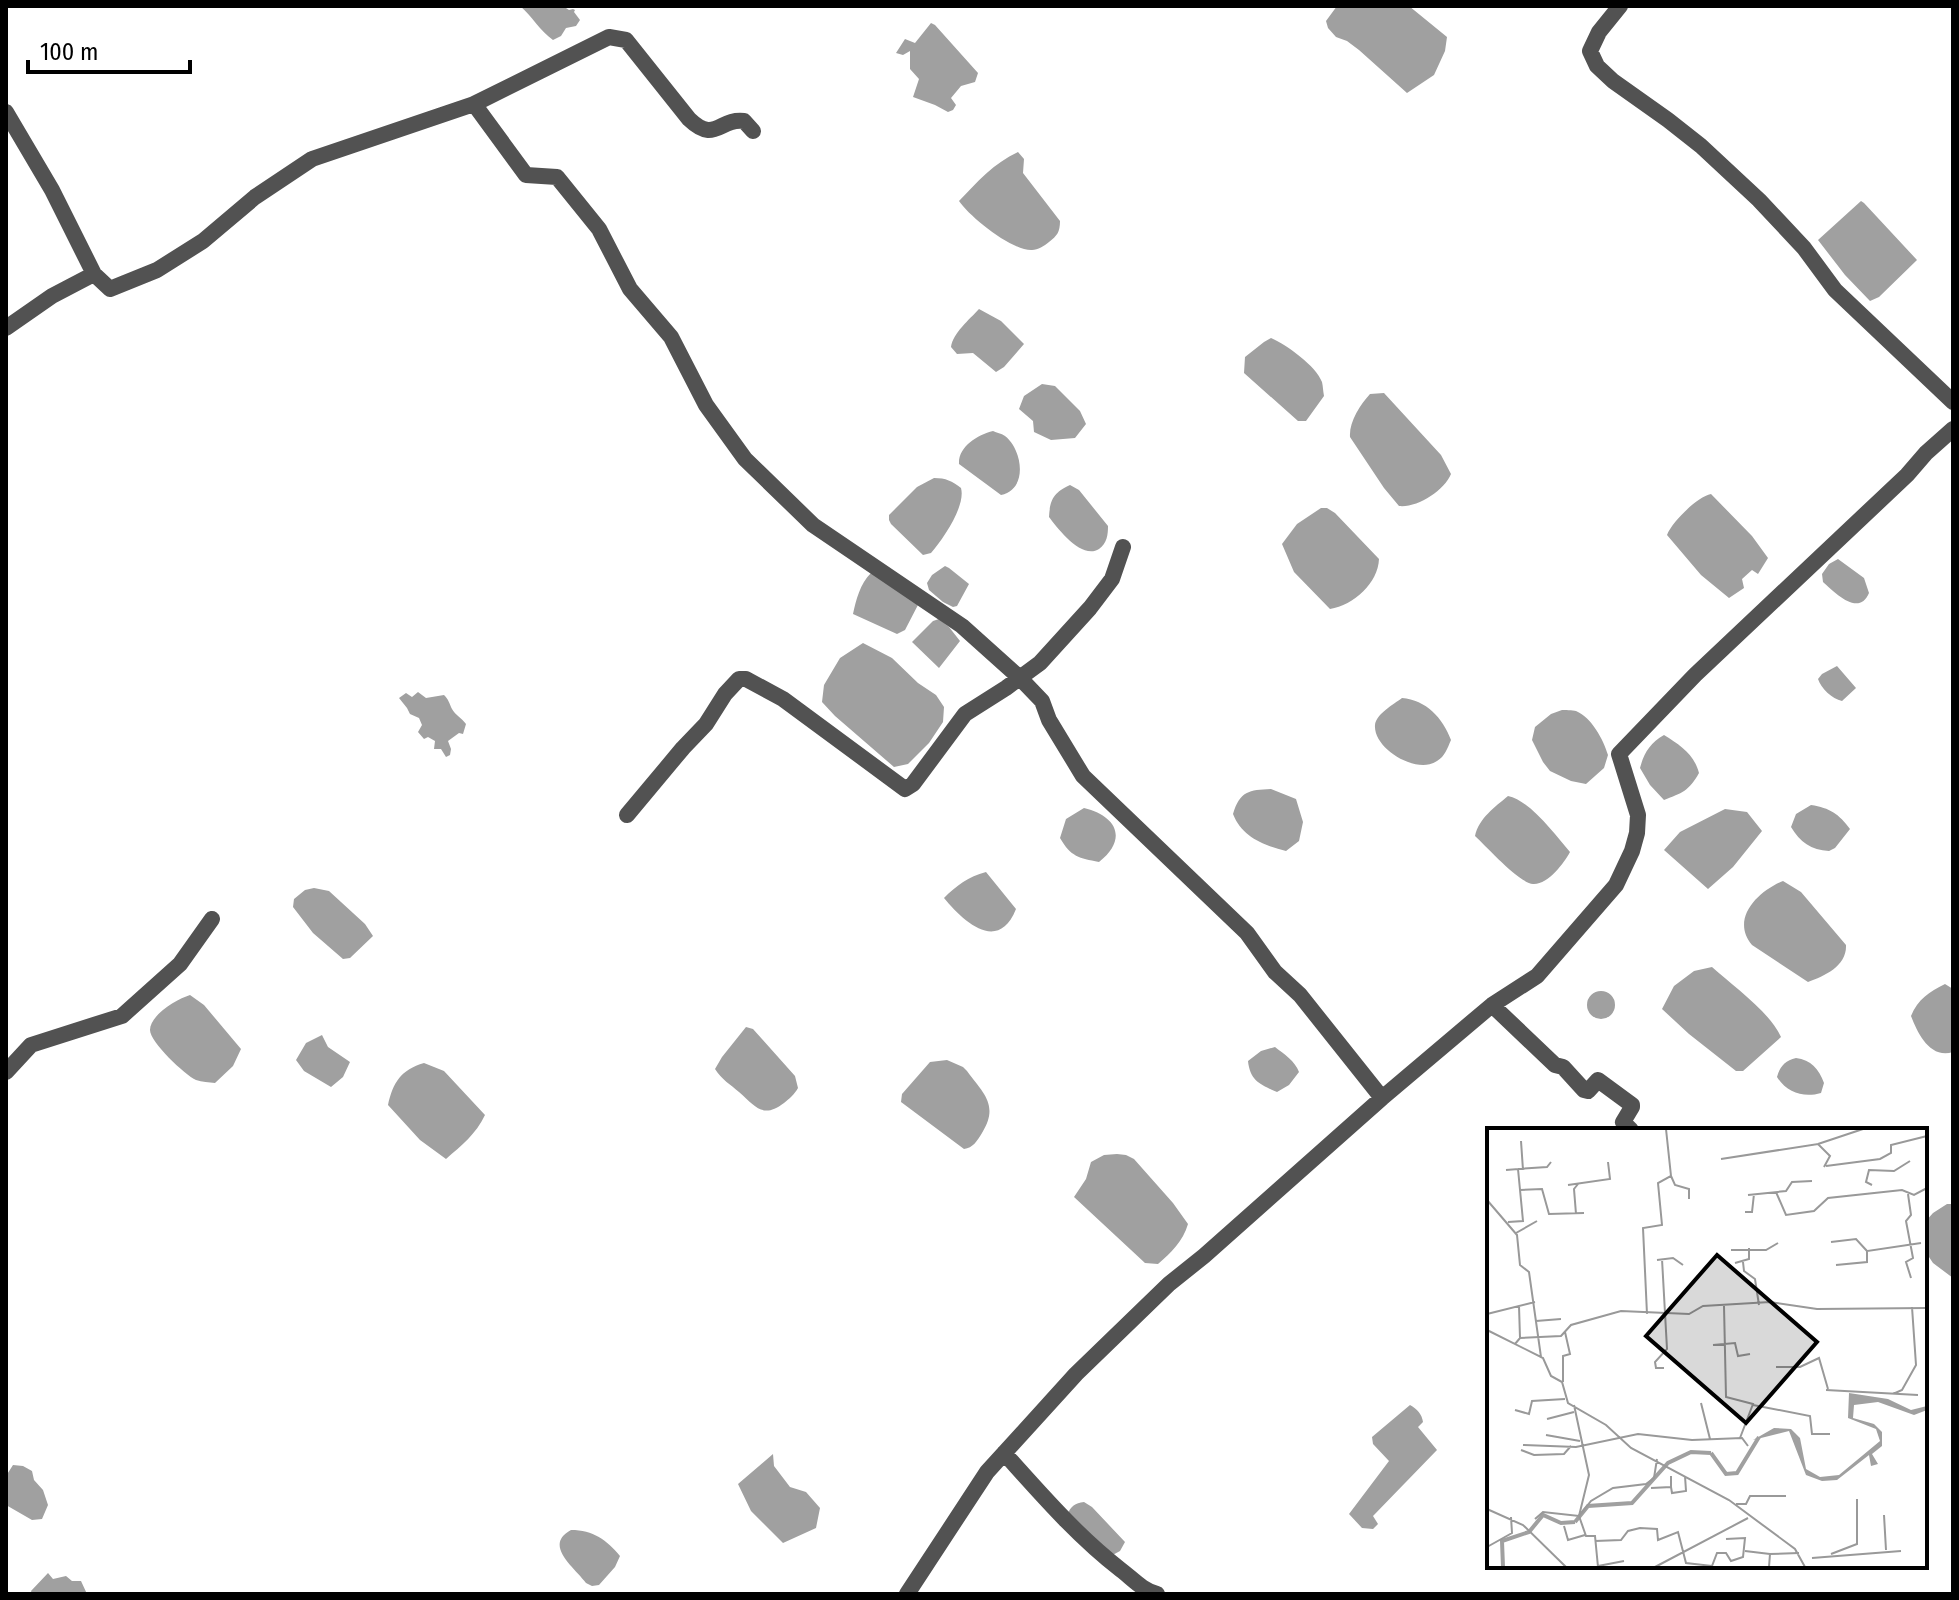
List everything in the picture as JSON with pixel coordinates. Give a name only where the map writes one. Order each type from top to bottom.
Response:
[{"type":"street","points":[[1620,6],[1599,32],[1590,51],[1597,66],[1679,128],[1723,167],[1791,233],[1835,290],[1953,402]]},
{"type":"street","points":[[6,112],[52,190],[94,274],[110,289],[157,270],[203,241],[255,197],[312,159],[474,104],[609,37],[626,40],[699,128],[716,131],[734,120],[744,121],[753,131]]},
{"type":"street","points":[[474,104],[526,175],[557,177],[599,229],[630,289],[671,337],[706,405],[745,459],[813,525],[962,626],[1020,678],[1042,701],[1049,720],[1083,776],[1247,933],[1275,972],[1300,995],[1382,1098]]},
{"type":"street","points":[[6,328],[52,296],[94,274]]},
{"type":"street","points":[[907,1594],[987,1472],[1076,1374],[1169,1284],[1382,1098],[1492,1005],[1537,976],[1616,885],[1632,851],[1638,815],[1619,754],[1695,675],[1953,429]]},
{"type":"street","points":[[627,815],[706,724],[725,694],[739,679],[746,679],[783,699],[905,789],[913,784],[965,714],[1040,663],[1090,608],[1112,579],[1123,547]]},
{"type":"street","points":[[6,1072],[31,1045],[122,1016],[180,964],[212,919]]},
{"type":"street","points":[[1492,1005],[1555,1065],[1563,1067],[1584,1090],[1588,1091],[1598,1080],[1632,1105],[1623,1122],[1629,1128]]},
{"type":"street","points":[[1004,1453],[1104,1556],[1142,1587],[1157,1594]]},
{"type":"shaded area","points":[[520,6],[563,6],[575,10],[580,20],[576,26],[566,28],[561,36],[553,40]]},
{"type":"shaded area","points":[[1337,6],[1409,6],[1447,37],[1445,51],[1434,75],[1407,93],[1359,50],[1336,37],[1328,28],[1326,21]]},
{"type":"shaded area","points":[[931,23],[978,73],[975,82],[961,86],[951,98],[956,105],[948,112],[913,97],[919,79],[910,69],[910,51],[903,55],[896,53],[905,39],[915,43]]},
{"type":"shaded area","points":[[1018,152],[1024,159],[1023,173],[1060,221],[1056,236],[1034,250],[1024,249],[1003,239],[959,201],[994,167]]},
{"type":"shaded area","points":[[1861,201],[1917,260],[1879,297],[1870,301],[1818,240]]},
{"type":"shaded area","points":[[979,309],[1001,321],[1024,344],[996,372],[973,353],[957,354],[951,347],[958,332]]},
{"type":"shaded area","points":[[1271,338],[1314,369],[1322,382],[1324,396],[1306,421],[1298,421],[1244,373],[1245,357]]},
{"type":"shaded area","points":[[1042,384],[1055,386],[1080,411],[1086,424],[1075,438],[1051,440],[1034,432],[1033,421],[1019,409],[1024,396]]},
{"type":"shaded area","points":[[1384,393],[1441,455],[1451,474],[1436,492],[1406,506],[1399,506],[1384,488],[1350,437],[1353,420],[1366,398],[1370,394]]},
{"type":"shaded area","points":[[993,431],[1011,442],[1019,459],[1016,485],[1001,495],[959,464],[962,452],[970,443]]},
{"type":"shaded area","points":[[934,478],[955,483],[961,488],[962,495],[947,531],[931,553],[923,555],[891,524],[889,515],[917,487]]},
{"type":"shaded area","points":[[1070,485],[1079,490],[1108,526],[1106,539],[1099,549],[1092,551],[1078,547],[1049,517],[1054,498]]},
{"type":"shaded area","points":[[1711,494],[1752,536],[1768,558],[1758,574],[1752,570],[1742,579],[1744,588],[1729,598],[1701,575],[1667,535],[1686,511]]},
{"type":"shaded area","points":[[1321,508],[1335,513],[1379,559],[1378,568],[1363,592],[1348,603],[1330,609],[1294,572],[1282,544],[1297,524]]},
{"type":"shaded area","points":[[1838,559],[1864,578],[1869,593],[1865,600],[1859,603],[1847,601],[1823,582],[1822,574],[1829,564]]},
{"type":"shaded area","points":[[945,566],[969,584],[957,606],[953,607],[929,590],[927,583]]},
{"type":"shaded area","points":[[871,573],[919,603],[905,630],[897,634],[853,614],[861,587]]},
{"type":"shaded area","points":[[939,619],[960,641],[939,668],[912,642]]},
{"type":"shaded area","points":[[863,643],[892,658],[918,683],[936,695],[944,707],[943,722],[929,743],[908,764],[894,767],[822,702],[824,685],[840,658]]},
{"type":"shaded area","points":[[1837,666],[1856,688],[1842,701],[1827,693],[1818,679]]},
{"type":"shaded area","points":[[418,692],[426,698],[444,695],[453,711],[466,724],[463,734],[459,733],[448,741],[451,749],[446,757],[441,749],[434,749],[435,741],[428,737],[424,739],[418,732],[422,725],[419,718],[410,714],[399,698],[406,693],[412,697]]},
{"type":"shaded area","points":[[1402,698],[1426,706],[1448,732],[1451,740],[1444,755],[1437,761],[1419,765],[1408,762],[1388,751],[1376,734],[1376,721]]},
{"type":"shaded area","points":[[1562,710],[1576,711],[1587,719],[1600,736],[1608,755],[1604,768],[1586,784],[1550,771],[1532,740],[1535,727],[1551,714]]},
{"type":"shaded area","points":[[1664,735],[1690,755],[1699,773],[1684,791],[1664,800],[1640,768],[1648,749]]},
{"type":"shaded area","points":[[1271,789],[1296,799],[1303,822],[1299,841],[1286,851],[1254,839],[1242,829],[1233,814],[1246,793]]},
{"type":"shaded area","points":[[1508,796],[1534,811],[1570,852],[1555,872],[1539,883],[1533,884],[1520,878],[1475,836],[1484,818]]},
{"type":"shaded area","points":[[1811,805],[1834,812],[1850,829],[1829,851],[1807,844],[1791,827],[1796,814]]},
{"type":"shaded area","points":[[1084,808],[1104,817],[1115,829],[1114,845],[1099,862],[1076,856],[1060,838],[1066,819]]},
{"type":"shaded area","points":[[1725,809],[1747,812],[1762,831],[1733,867],[1708,889],[1664,850],[1680,832]]},
{"type":"shaded area","points":[[986,872],[1016,909],[1000,930],[980,929],[961,916],[944,898],[963,882]]},
{"type":"shaded area","points":[[1783,881],[1801,892],[1846,945],[1839,964],[1808,982],[1752,945],[1746,935],[1744,925],[1750,907],[1756,899]]},
{"type":"shaded area","points":[[305,890],[329,891],[365,924],[373,936],[350,958],[343,959],[313,933],[293,907],[294,899]]},
{"type":"shaded area","points":[[1712,967],[1760,1009],[1781,1037],[1743,1071],[1736,1071],[1662,1009],[1674,986],[1694,971]]},
{"type":"shaded area","points":[[1945,984],[1953,989],[1953,1052],[1945,1053],[1926,1043],[1911,1016],[1925,997]]},
{"type":"shaded area","points":[[1601,991],[1611,995],[1615,1005],[1611,1015],[1601,1019],[1591,1015],[1587,1005],[1591,995]]},
{"type":"shaded area","points":[[190,995],[204,1005],[241,1049],[233,1066],[215,1083],[191,1077],[169,1058],[150,1030],[159,1013]]},
{"type":"shaded area","points":[[746,1027],[753,1029],[795,1076],[798,1088],[777,1108],[765,1111],[755,1106],[715,1069]]},
{"type":"shaded area","points":[[322,1035],[328,1047],[350,1062],[343,1077],[331,1087],[304,1071],[296,1060],[306,1043]]},
{"type":"shaded area","points":[[1275,1047],[1292,1061],[1299,1072],[1289,1085],[1277,1092],[1254,1078],[1248,1061],[1261,1051]]},
{"type":"shaded area","points":[[1796,1058],[1817,1069],[1824,1083],[1821,1093],[1796,1093],[1777,1077],[1784,1064]]},
{"type":"shaded area","points":[[947,1060],[967,1071],[984,1093],[989,1107],[982,1133],[974,1144],[964,1149],[901,1102],[902,1094],[930,1062]]},
{"type":"shaded area","points":[[424,1063],[444,1071],[485,1115],[473,1134],[446,1159],[420,1140],[388,1105],[399,1078],[409,1069]]},
{"type":"shaded area","points":[[1117,1154],[1134,1159],[1188,1224],[1176,1246],[1158,1264],[1145,1263],[1074,1197],[1086,1179],[1091,1162],[1104,1155]]},
{"type":"shaded area","points":[[1947,1204],[1953,1204],[1953,1278],[1933,1263],[1927,1254],[1927,1220]]},
{"type":"shaded area","points":[[1410,1405],[1422,1417],[1423,1422],[1418,1427],[1437,1450],[1373,1516],[1378,1524],[1373,1529],[1362,1528],[1349,1514],[1389,1461],[1373,1444],[1372,1437]]},
{"type":"shaded area","points":[[773,1454],[774,1466],[790,1487],[806,1492],[820,1508],[816,1528],[783,1543],[751,1511],[738,1484]]},
{"type":"shaded area","points":[[13,1465],[32,1471],[34,1480],[43,1490],[48,1505],[42,1519],[32,1520],[6,1505],[6,1476]]},
{"type":"shaded area","points":[[1084,1502],[1125,1542],[1120,1551],[1109,1557],[1067,1515],[1070,1509]]},
{"type":"shaded area","points":[[571,1530],[599,1537],[620,1556],[615,1567],[599,1585],[586,1583],[560,1549],[563,1536]]},
{"type":"shaded area","points":[[48,1573],[53,1579],[66,1576],[72,1581],[81,1581],[87,1594],[32,1594],[31,1591]]}]
